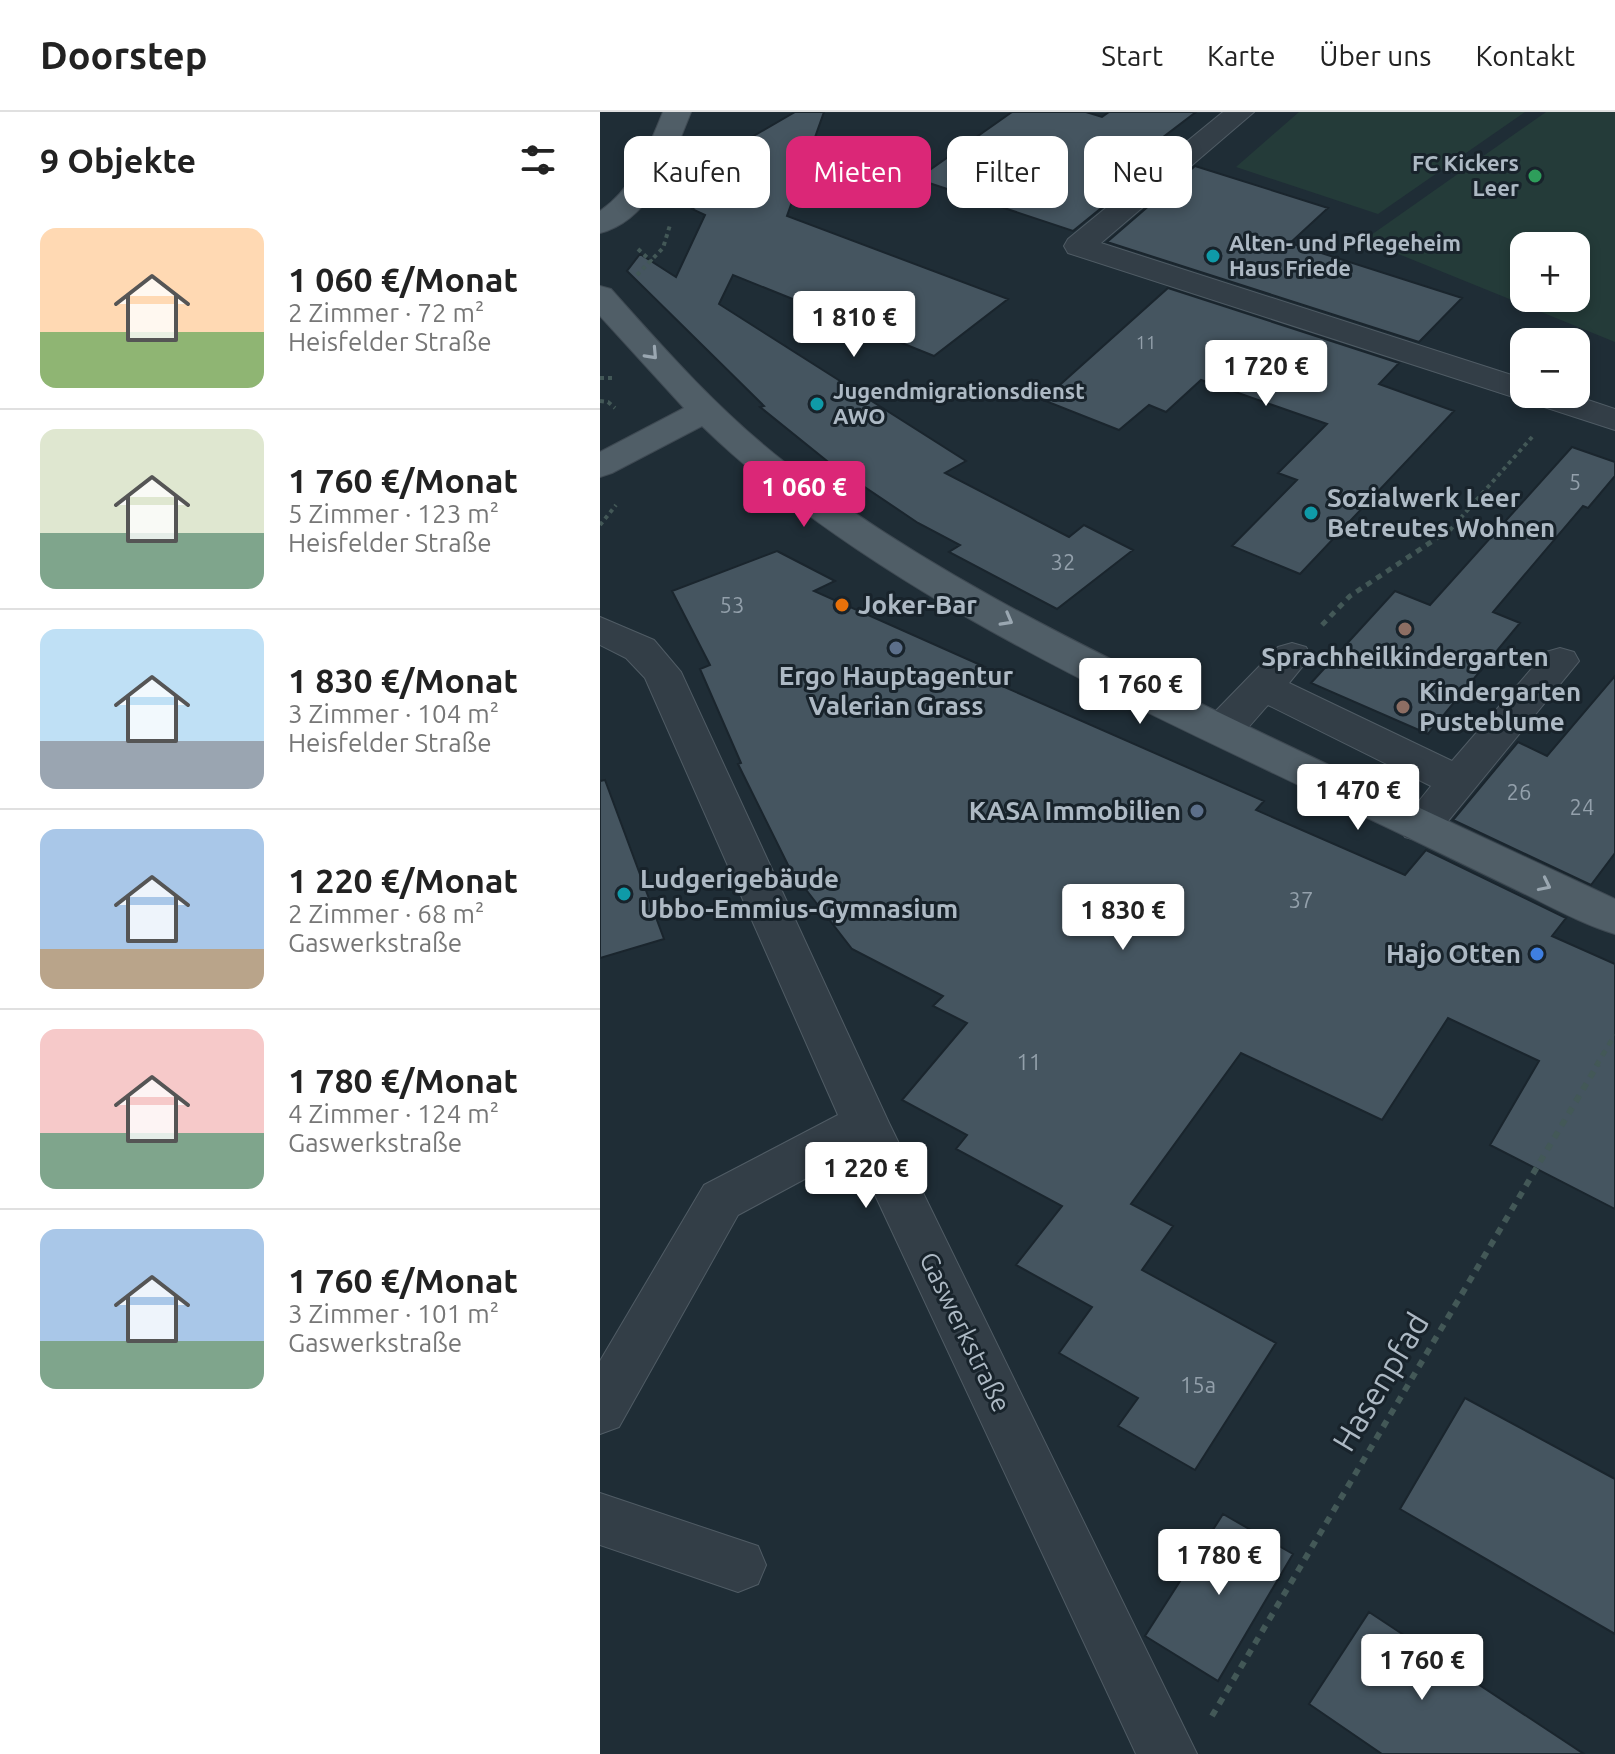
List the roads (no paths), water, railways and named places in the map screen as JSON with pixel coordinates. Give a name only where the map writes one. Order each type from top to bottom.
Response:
[{"type":"main road","points":[[600,224],[630,203],[641,188],[677,112]]},
{"type":"main road","points":[[600,296],[704,411],[775,472],[924,571],[1042,640],[1221,730],[1615,918]]},
{"type":"main road","points":[[600,466],[615,455],[704,411]]},
{"type":"street","points":[[1240,112],[1079,246],[1510,385]]},
{"type":"street","points":[[1580,408],[1615,420]]},
{"type":"street","name":"Gaswerkstraße","points":[[600,629],[640,649],[662,672],[865,1123],[1186,1740]]},
{"type":"street","points":[[1221,730],[1292,656]]},
{"type":"street","points":[[1420,826],[1560,661]]},
{"type":"street","points":[[1263,686],[1457,781]]},
{"type":"street","points":[[600,1410],[721,1200],[865,1123]]},
{"type":"street","points":[[600,1519],[738,1565]]},
{"type":"place","name":"FC Kickers Leer","points":[[1535,176]]},
{"type":"place","name":"Alten- und Pflegeheim Haus Friede","points":[[1213,256]]},
{"type":"place","name":"Jugendmigrationsdienst AWO","points":[[817,404]]},
{"type":"place","name":"Sozialwerk Leer Betreutes Wohnen","points":[[1311,513]]},
{"type":"place","name":"Joker-Bar","points":[[842,605]]},
{"type":"place","name":"Sprachheilkindergarten","points":[[1405,629]]},
{"type":"place","name":"Ergo Hauptagentur Valerian Grass","points":[[896,648]]},
{"type":"place","name":"Kindergarten Pusteblume","points":[[1403,707]]},
{"type":"place","name":"KASA Immobilien","points":[[1197,811]]},
{"type":"place","name":"Ludgerigebäude Ubbo-Emmius-Gymnasium","points":[[624,894]]},
{"type":"place","name":"Hajo Otten","points":[[1537,954]]}]
